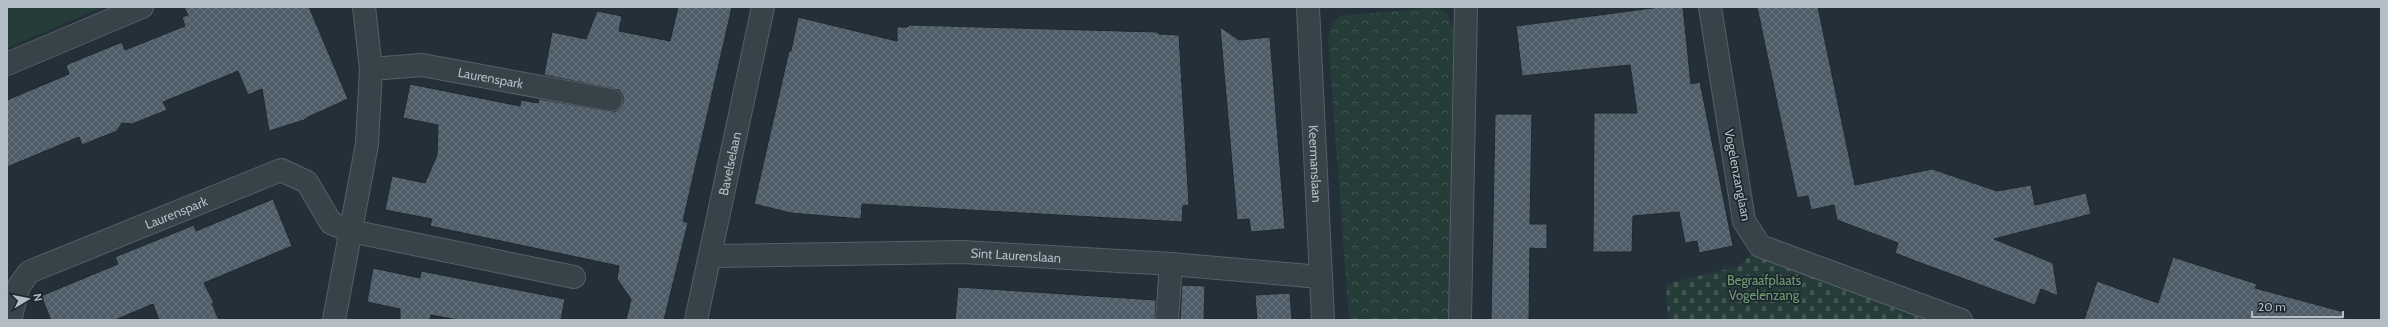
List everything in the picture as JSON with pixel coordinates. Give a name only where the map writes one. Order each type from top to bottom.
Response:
[{"type":"street","points":[[7,64],[142,7]]},
{"type":"street","points":[[334,320],[352,231],[367,144],[371,69],[364,7]]},
{"type":"street","name":"Bavelselaan","points":[[696,320],[712,256],[763,7]]},
{"type":"street","name":"Keermanslaan","points":[[1308,7],[1323,320]]},
{"type":"street","points":[[1460,320],[1466,7]]},
{"type":"street","name":"Vogelenzanglaan","points":[[1710,7],[1744,221],[1760,246],[1961,320]]},
{"type":"street","name":"Laurenspark","points":[[371,69],[422,65],[610,100]]},
{"type":"street","name":"Laurenspark","points":[[10,320],[19,286],[29,272],[281,170],[307,182],[332,223],[352,231],[574,278]]},
{"type":"street","name":"Sint Laurenslaan","points":[[712,256],[963,252],[1172,264],[1320,277]]},
{"type":"street","points":[[1167,320],[1172,264]]},
{"type":"green space","points":[[7,7],[103,7],[7,48]]},
{"type":"green space","points":[[1438,7],[1447,14],[1453,29],[1449,320],[1349,320],[1328,37],[1332,25],[1340,16]]},
{"type":"green space","name":"Begraafplaats Vogelenzang","points":[[1756,250],[1936,320],[1668,320],[1666,284],[1739,266]]},
{"type":"building","points":[[184,7],[309,7],[348,99],[304,120],[269,131],[262,89],[248,95],[238,71],[163,102],[167,110],[132,124],[122,123],[117,131],[82,145],[79,137],[7,167],[7,100],[69,74],[66,65],[122,42],[125,50],[185,26],[182,17],[188,15]]},
{"type":"building","points":[[678,7],[732,7],[683,221],[688,223],[664,320],[626,320],[631,299],[617,279],[619,266],[430,226],[432,219],[385,210],[392,176],[425,183],[437,155],[438,125],[403,118],[410,84],[520,106],[521,100],[538,103],[539,99],[615,112],[623,103],[623,96],[619,90],[544,75],[552,32],[586,39],[597,11],[622,16],[619,31],[670,41]]},
{"type":"building","points":[[1660,7],[1683,7],[1691,84],[1700,82],[1733,246],[1699,253],[1697,241],[1685,243],[1679,212],[1633,216],[1632,252],[1593,252],[1594,113],[1637,113],[1630,65],[1522,76],[1516,26]]},
{"type":"building","points":[[1757,7],[1818,7],[1855,185],[1932,169],[1997,191],[2031,185],[2035,205],[2086,193],[2091,214],[1994,239],[2053,263],[2058,296],[2041,289],[2035,305],[1918,262],[1895,253],[1898,243],[1837,220],[1834,205],[1811,210],[1808,196],[1797,198]]},
{"type":"building","points":[[798,17],[897,41],[897,27],[908,27],[909,25],[1157,32],[1159,34],[1179,35],[1189,205],[1183,206],[1182,222],[862,204],[861,219],[791,213],[754,204]]},
{"type":"building","points":[[1220,27],[1239,40],[1270,37],[1285,229],[1251,232],[1249,219],[1237,220]]},
{"type":"building","points":[[1495,114],[1532,114],[1530,224],[1547,224],[1547,249],[1530,248],[1529,320],[1491,320]]},
{"type":"building","points":[[273,199],[292,246],[204,283],[214,303],[212,304],[219,320],[159,320],[153,304],[115,320],[51,320],[41,296],[118,264],[115,257],[194,225],[196,231]]},
{"type":"building","points":[[2173,257],[2257,284],[2255,288],[2344,312],[2343,320],[2084,320],[2097,281],[2158,303]]},
{"type":"building","points":[[373,268],[420,278],[421,271],[565,299],[561,320],[458,320],[431,315],[430,320],[400,320],[400,309],[367,302]]},
{"type":"building","points":[[1182,285],[1205,286],[1204,320],[1180,320]]},
{"type":"building","points":[[958,287],[1156,300],[1155,320],[955,320]]},
{"type":"building","points":[[1290,293],[1292,320],[1257,320],[1255,295]]}]
